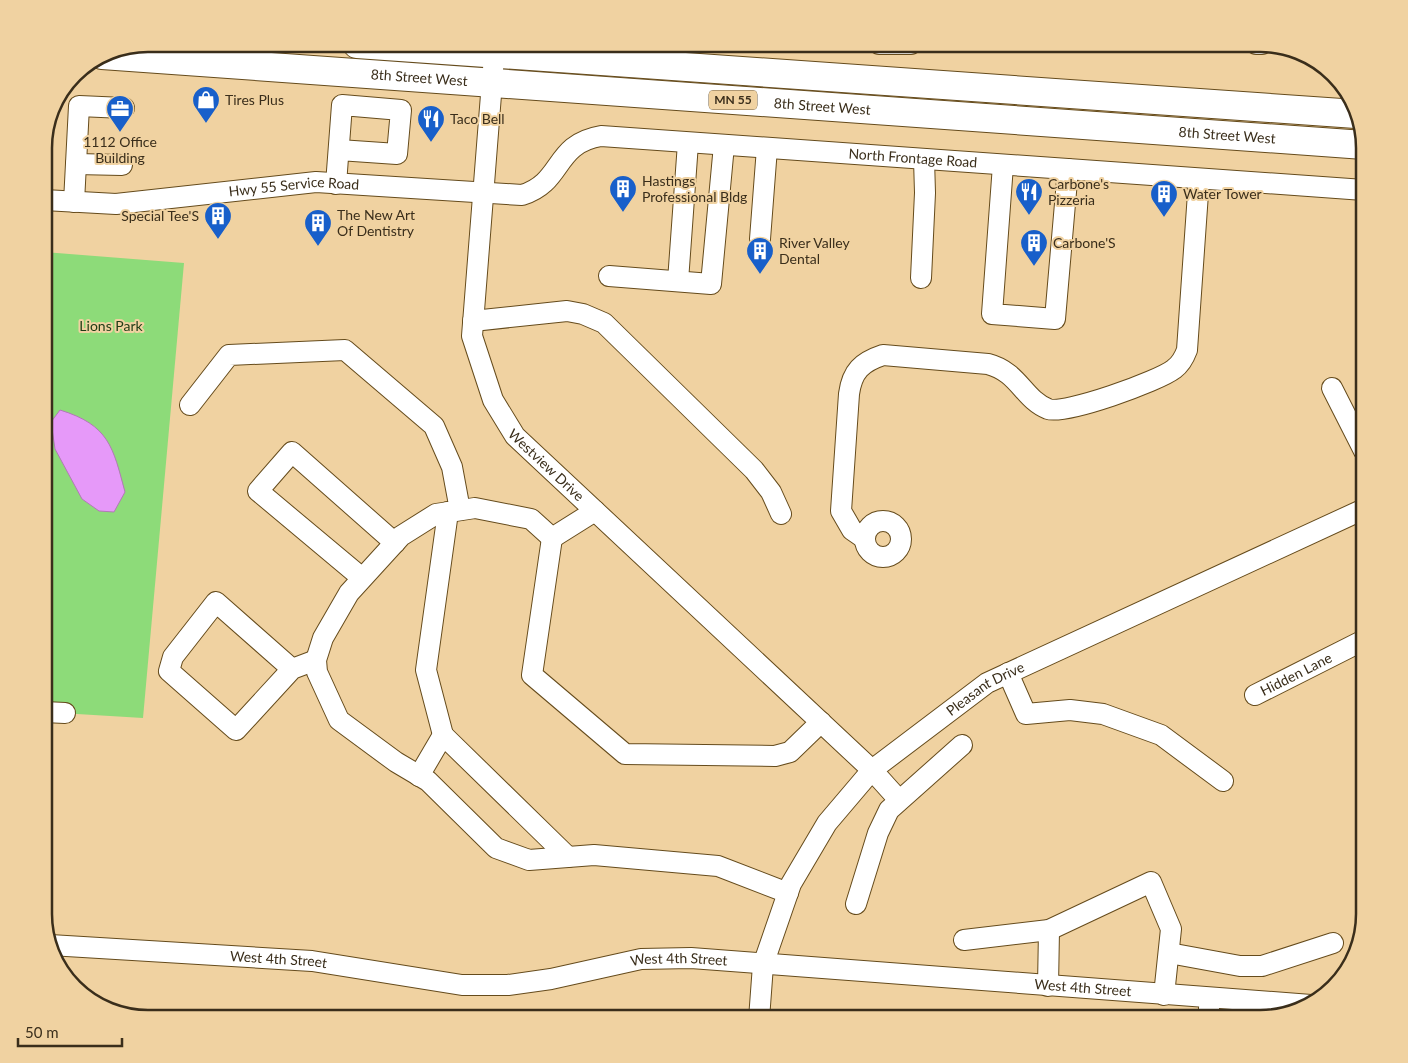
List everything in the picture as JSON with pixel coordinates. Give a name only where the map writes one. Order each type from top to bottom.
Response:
[{"type":"highway","name":"MN 55","points":[[555,53],[1348,113]]},
{"type":"highway","name":"8th Street West","points":[[120,57],[1355,144]]},
{"type":"street","name":"Westview Drive","points":[[495,53],[472,336],[493,400],[515,436],[872,770],[899,800]]},
{"type":"street","points":[[74,202],[79,106],[124,108]]},
{"type":"street","name":"North Frontage Road","points":[[484,194],[522,194],[534,191],[544,184],[573,146],[585,139],[601,136],[1356,189]]},
{"type":"street","points":[[678,281],[688,143]]},
{"type":"street","points":[[609,276],[711,284],[724,145]]},
{"type":"street","points":[[760,238],[767,148]]},
{"type":"street","points":[[336,184],[339,150]]},
{"type":"street","points":[[921,278],[925,192],[924,159]]},
{"type":"street","points":[[76,164],[122,165]]},
{"type":"street","points":[[1003,164],[992,314],[1055,318],[1068,169]]},
{"type":"street","points":[[865,539],[852,530],[840,511],[849,394],[851,381],[861,365],[883,355],[988,364],[1005,369],[1040,404],[1056,410],[1074,408],[1167,374],[1181,362],[1187,350],[1199,178]]},
{"type":"street","name":"Hwy 55 Service Road","points":[[53,201],[116,204],[316,182],[484,194]]},
{"type":"street","points":[[473,321],[566,312],[583,314],[604,323],[754,470],[771,492],[781,514]]},
{"type":"street","points":[[190,405],[229,355],[345,350],[434,426],[452,466],[454,511],[426,670],[443,735],[568,857]]},
{"type":"street","points":[[1332,388],[1356,435]]},
{"type":"street","points":[[362,578],[258,491],[292,452],[395,543]]},
{"type":"street","points":[[552,538],[531,519],[475,508],[436,514],[401,536],[349,593],[323,638],[316,660],[317,672],[339,720],[396,762],[428,781],[496,848],[529,860],[594,855],[718,866],[788,893]]},
{"type":"street","points":[[595,511],[552,538],[532,675],[626,754],[775,756],[790,752],[820,722]]},
{"type":"street","name":"Pleasant Drive","points":[[760,1010],[764,965],[791,884],[827,823],[872,770],[987,682],[1356,513]]},
{"type":"street","points":[[292,669],[216,602],[173,657],[169,671],[236,730],[292,669],[316,660]]},
{"type":"street","name":"Hidden Lane","points":[[1255,695],[1356,644]]},
{"type":"street","points":[[1008,673],[1026,714],[1070,710],[1102,714],[1161,735],[1223,781]]},
{"type":"street","points":[[53,712],[65,713]]},
{"type":"street","points":[[419,776],[443,735]]},
{"type":"street","points":[[856,904],[878,833],[889,810],[962,746]]},
{"type":"street","points":[[964,940],[1049,930],[1151,882],[1171,929],[1164,995]]},
{"type":"street","points":[[1048,986],[1049,930]]},
{"type":"street","points":[[1169,954],[1240,966],[1262,966],[1333,943]]},
{"type":"street","name":"West 4th Street","points":[[58,945],[312,961],[419,980],[462,985],[508,985],[551,979],[641,958],[691,958],[1164,995],[1296,1003]]},
{"type":"street","points":[[1209,1010],[1210,998]]},
{"type":"green space","name":"Lions Park","points":[[53,253],[184,263],[143,718],[53,713]]},
{"type":"shaded area","points":[[60,410],[76,416],[99,431],[106,440],[117,462],[125,492],[114,512],[99,511],[82,499],[55,449],[53,419]]},
{"type":"place","name":"Tires Plus","points":[[206,124]]},
{"type":"place","name":"1112 Office Building","points":[[120,133]]},
{"type":"place","name":"Taco Bell","points":[[431,143]]},
{"type":"place","name":"Hastings Professional Bldg","points":[[623,213]]},
{"type":"place","name":"Carbone's Pizzeria","points":[[1029,216]]},
{"type":"place","name":"Water Tower","points":[[1164,218]]},
{"type":"place","name":"Special Tee'S","points":[[218,240]]},
{"type":"place","name":"The New Art Of Dentistry","points":[[318,247]]},
{"type":"place","name":"Carbone'S","points":[[1034,267]]},
{"type":"place","name":"River Valley Dental","points":[[760,275]]}]
